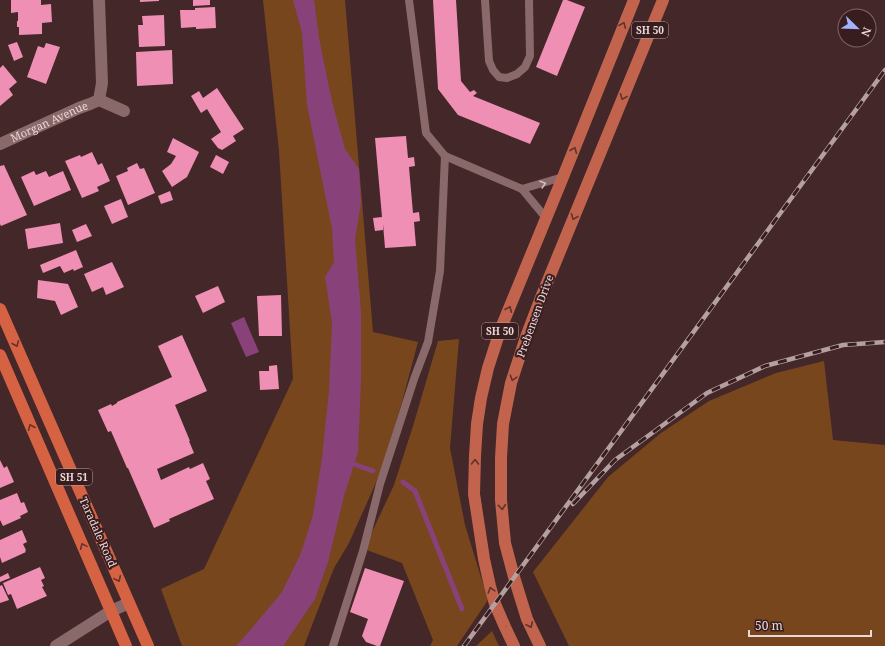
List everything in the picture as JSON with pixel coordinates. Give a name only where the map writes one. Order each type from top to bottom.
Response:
[{"type":"highway","name":"Taradale Road","points":[[0,308],[148,646]]},
{"type":"highway","name":"Taradale Road","points":[[0,355],[126,646]]},
{"type":"main road","name":"SH 50","points":[[514,646],[495,604],[484,558],[474,494],[477,424],[488,368],[501,328],[634,0]]},
{"type":"main road","name":"Prebensen Drive","points":[[540,646],[527,619],[505,543],[501,500],[503,424],[511,383],[526,337],[663,0]]},
{"type":"street","name":"Morgan Avenue","points":[[99,0],[102,83],[99,100]]},
{"type":"street","name":"Morgan Avenue","points":[[0,144],[99,100],[124,111]]},
{"type":"street","points":[[56,646],[111,611],[129,603]]},
{"type":"lane","points":[[409,0],[426,133],[445,156],[522,189],[546,218]]},
{"type":"lane","points":[[484,0],[489,61],[493,70],[500,77],[507,78],[517,74],[525,67],[530,56],[529,0]]},
{"type":"lane","points":[[333,646],[363,551],[380,484],[414,379],[428,342],[440,271],[445,156]]},
{"type":"lane","points":[[522,189],[563,177]]},
{"type":"shaded area","points":[[263,0],[345,0],[373,332],[418,342],[402,402],[379,476],[349,543],[334,568],[304,646],[182,646],[161,589],[204,569],[293,379],[279,151]]},
{"type":"shaded area","points":[[293,0],[314,0],[319,38],[332,102],[345,149],[359,169],[361,203],[355,239],[361,312],[361,381],[358,452],[344,496],[328,562],[315,599],[283,646],[236,646],[282,592],[301,553],[313,515],[322,458],[329,390],[332,323],[325,277],[334,262],[332,228],[307,105],[302,33]]},
{"type":"shaded area","points":[[244,317],[259,352],[246,357],[231,323]]},
{"type":"shaded area","points":[[459,339],[450,448],[465,525],[488,600],[457,646],[430,646],[433,640],[402,563],[364,549],[394,485],[438,341]]},
{"type":"shaded area","points":[[824,361],[833,440],[885,445],[885,646],[569,646],[533,572],[608,477],[661,433],[709,401],[776,373]]},
{"type":"shaded area","points":[[492,631],[499,646],[476,646]]},
{"type":"building","points":[[11,0],[41,0],[41,5],[51,4],[52,22],[42,23],[42,34],[19,35],[19,27],[17,27],[18,12],[11,13]]},
{"type":"building","points":[[140,0],[159,0],[159,1],[140,2]]},
{"type":"building","points":[[193,0],[210,0],[210,5],[193,6]]},
{"type":"building","points":[[433,0],[456,0],[461,81],[470,92],[474,90],[477,93],[473,96],[540,123],[530,144],[458,115],[438,89]]},
{"type":"building","points":[[563,0],[567,0],[585,7],[557,76],[536,67]]},
{"type":"building","points":[[215,7],[216,28],[181,28],[180,10],[195,10],[195,8]]},
{"type":"building","points":[[164,15],[165,46],[139,47],[138,25],[143,25],[142,16]]},
{"type":"building","points":[[17,42],[23,57],[14,61],[8,45]]},
{"type":"building","points":[[46,43],[60,47],[46,84],[27,77],[38,46],[44,48]]},
{"type":"building","points":[[172,50],[173,84],[137,86],[136,52]]},
{"type":"building","points":[[3,65],[17,82],[9,89],[13,95],[0,106],[0,68]]},
{"type":"building","points":[[217,88],[244,129],[233,136],[236,141],[222,150],[218,148],[211,139],[221,132],[207,109],[201,113],[191,96],[199,91],[203,98]]},
{"type":"building","points":[[406,136],[408,158],[414,157],[415,166],[409,167],[413,213],[419,212],[420,221],[414,222],[416,246],[385,248],[383,224],[383,230],[375,231],[373,218],[382,217],[375,138]]},
{"type":"building","points":[[173,138],[199,152],[187,177],[172,187],[162,171],[171,164],[176,156],[167,152]]},
{"type":"building","points":[[92,152],[98,165],[102,163],[110,181],[97,187],[99,191],[82,198],[65,161],[80,155],[81,157]]},
{"type":"building","points":[[216,155],[229,162],[223,174],[210,167]]},
{"type":"building","points":[[137,163],[140,169],[144,168],[155,193],[128,205],[116,176],[128,171],[127,168]]},
{"type":"building","points":[[4,165],[27,215],[1,226],[0,166]]},
{"type":"building","points":[[34,171],[36,175],[46,171],[49,177],[63,171],[71,190],[34,206],[21,177]]},
{"type":"building","points":[[170,191],[173,200],[161,204],[158,196]]},
{"type":"building","points":[[121,199],[128,217],[112,224],[104,206]]},
{"type":"building","points":[[60,223],[63,243],[28,249],[25,229]]},
{"type":"building","points":[[86,224],[92,236],[77,242],[72,230]]},
{"type":"building","points":[[76,250],[83,267],[64,273],[60,266],[43,273],[40,265]]},
{"type":"building","points":[[112,262],[124,287],[106,295],[103,287],[92,292],[84,274]]},
{"type":"building","points":[[38,280],[68,284],[78,307],[61,315],[55,301],[37,298]]},
{"type":"building","points":[[218,286],[225,302],[203,313],[195,296]]},
{"type":"building","points":[[281,295],[282,336],[259,336],[257,296]]},
{"type":"building","points":[[182,335],[207,391],[175,405],[194,453],[157,469],[161,480],[189,467],[190,469],[203,463],[210,479],[206,481],[214,499],[169,519],[170,521],[154,528],[111,431],[108,432],[98,410],[111,404],[112,406],[117,402],[172,377],[158,346]]},
{"type":"building","points":[[277,365],[279,389],[260,390],[259,371],[269,371],[269,366]]},
{"type":"building","points":[[0,460],[4,468],[7,466],[14,482],[0,488]]},
{"type":"building","points":[[17,493],[21,503],[24,502],[28,512],[20,516],[21,518],[3,526],[0,520],[0,500]]},
{"type":"building","points":[[22,530],[27,542],[23,544],[26,552],[2,563],[0,557],[0,540]]},
{"type":"building","points":[[40,567],[45,578],[41,580],[44,586],[42,587],[47,596],[17,609],[11,594],[8,595],[3,583]]},
{"type":"building","points":[[365,568],[404,581],[380,646],[366,642],[362,636],[368,619],[350,612]]},
{"type":"building","points":[[8,573],[10,578],[0,582],[0,577]]},
{"type":"building","points":[[2,585],[9,600],[0,603],[0,586]]},
{"type":"waterway","points":[[348,462],[373,471]]},
{"type":"waterway","points":[[403,482],[415,491],[462,609]]},
{"type":"railway","points":[[464,646],[885,70]]},
{"type":"railway","points":[[573,504],[615,460],[707,393],[765,366],[843,345],[885,342]]}]
